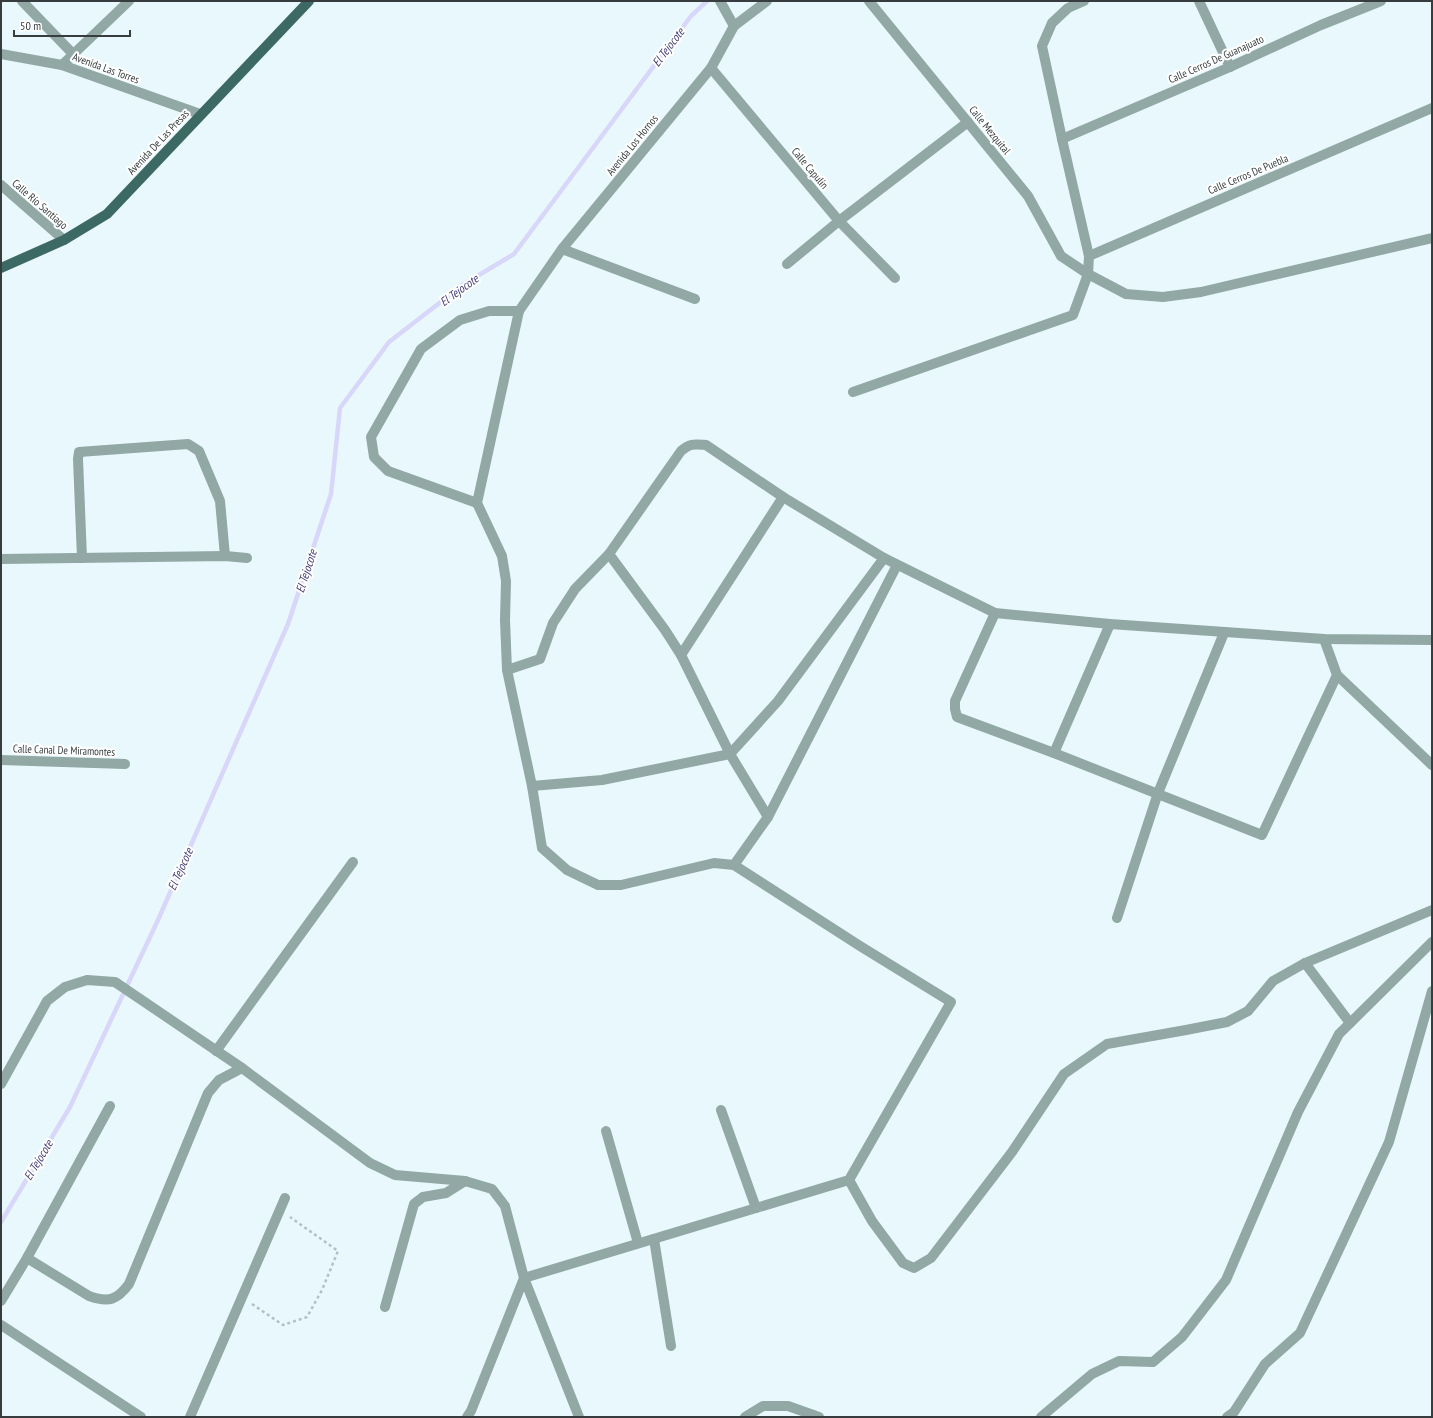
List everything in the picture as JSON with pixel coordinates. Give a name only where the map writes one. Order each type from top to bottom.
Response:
[{"type":"main road","name":"Avenida De Las Presas","points":[[1,268],[64,240],[106,214],[309,1]]},
{"type":"street","points":[[22,1],[73,54]]},
{"type":"street","points":[[62,65],[129,1]]},
{"type":"street","name":"Avenida Los Hornos","points":[[519,311],[562,249],[711,68],[734,26],[767,1]]},
{"type":"street","name":"Calle Mezquital","points":[[869,1],[1028,196],[1061,256],[1088,274],[1126,294],[1162,297],[1201,292],[1432,238]]},
{"type":"street","points":[[853,392],[1073,314],[1088,274],[1089,256],[1042,46],[1052,23],[1068,8],[1084,1]]},
{"type":"street","points":[[1199,1],[1230,67]]},
{"type":"street","name":"Calle Cerros De Guanajuato","points":[[1062,139],[1230,67],[1321,25],[1381,1]]},
{"type":"street","points":[[720,2],[734,26]]},
{"type":"street","name":"Avenida Las Torres","points":[[1,54],[62,65],[200,114]]},
{"type":"street","name":"Calle Capulín","points":[[711,68],[839,221],[895,278]]},
{"type":"street","name":"Calle Cerros De Puebla","points":[[1089,256],[1432,108]]},
{"type":"street","points":[[787,264],[839,221],[968,122]]},
{"type":"street","name":"Calle Río Santiago","points":[[1,185],[64,240]]},
{"type":"street","points":[[562,249],[695,299]]},
{"type":"street","points":[[477,503],[388,471],[374,457],[371,437],[421,349],[460,320],[489,311],[519,311],[477,503],[502,556],[506,581],[505,620],[507,670],[532,786],[542,848],[567,870],[598,885],[621,885],[714,863],[734,865],[860,946],[951,1002],[849,1180],[524,1278]]},
{"type":"street","points":[[82,558],[79,452],[188,444],[199,450],[220,501],[225,556]]},
{"type":"street","points":[[507,670],[540,659],[553,623],[575,589],[609,554],[681,451],[687,445],[694,444],[706,445],[783,497],[884,558],[995,613],[1224,633],[1324,639],[1432,640]]},
{"type":"street","points":[[681,655],[783,497]]},
{"type":"street","points":[[609,554],[665,630],[681,655],[730,754],[768,817]]},
{"type":"street","points":[[1,559],[225,556],[247,558]]},
{"type":"street","points":[[532,786],[602,780],[730,754],[778,701],[884,558]]},
{"type":"street","points":[[734,865],[768,817],[897,565]]},
{"type":"street","points":[[995,613],[955,701],[954,709],[957,717],[1054,753],[1262,835],[1337,675]]},
{"type":"street","points":[[1054,753],[1110,624]]},
{"type":"street","points":[[1117,918],[1158,794],[1224,633]]},
{"type":"street","points":[[1324,639],[1337,675],[1432,765]]},
{"type":"street","name":"Calle Canal De Miramontes","points":[[1,760],[125,764]]},
{"type":"street","points":[[216,1051],[352,862]]},
{"type":"street","points":[[849,1180],[872,1220],[903,1263],[914,1268],[931,1258],[936,1252],[1012,1152],[1064,1074],[1107,1044],[1227,1022],[1248,1011],[1274,981],[1305,963],[1432,910]]},
{"type":"street","points":[[1041,1417],[1092,1374],[1119,1361],[1154,1362],[1182,1337],[1226,1280],[1298,1112],[1339,1034],[1432,942]]},
{"type":"street","points":[[1305,963],[1350,1023]]},
{"type":"street","points":[[1,1084],[47,1002],[65,987],[86,980],[115,982],[242,1068],[370,1163],[395,1175],[465,1181],[492,1189],[505,1206],[524,1278],[579,1417]]},
{"type":"street","points":[[1227,1417],[1234,1412],[1265,1364],[1300,1333],[1389,1142],[1432,991]]},
{"type":"street","points":[[27,1258],[90,1296],[100,1300],[111,1300],[122,1294],[129,1284],[208,1093],[219,1080],[242,1068]]},
{"type":"street","points":[[1,1301],[27,1258],[110,1106]]},
{"type":"street","points":[[721,1110],[756,1208]]},
{"type":"street","points":[[606,1131],[638,1243]]},
{"type":"street","points":[[385,1307],[414,1204],[422,1197],[446,1193],[465,1181]]},
{"type":"street","points":[[190,1417],[285,1198]]},
{"type":"street","points":[[654,1239],[672,1346]]},
{"type":"street","points":[[467,1417],[524,1278]]},
{"type":"street","points":[[1,1325],[141,1417]]},
{"type":"street","points":[[745,1417],[763,1406],[788,1406],[819,1417]]},
{"type":"path","points":[[242,1296],[283,1325],[307,1318],[322,1290],[338,1251],[280,1210]]},
{"type":"waterway","name":"El Tejocote","points":[[1,1222],[70,1107],[158,920],[288,624],[331,494],[340,408],[389,342],[464,284],[514,254],[691,16],[707,1]]}]
